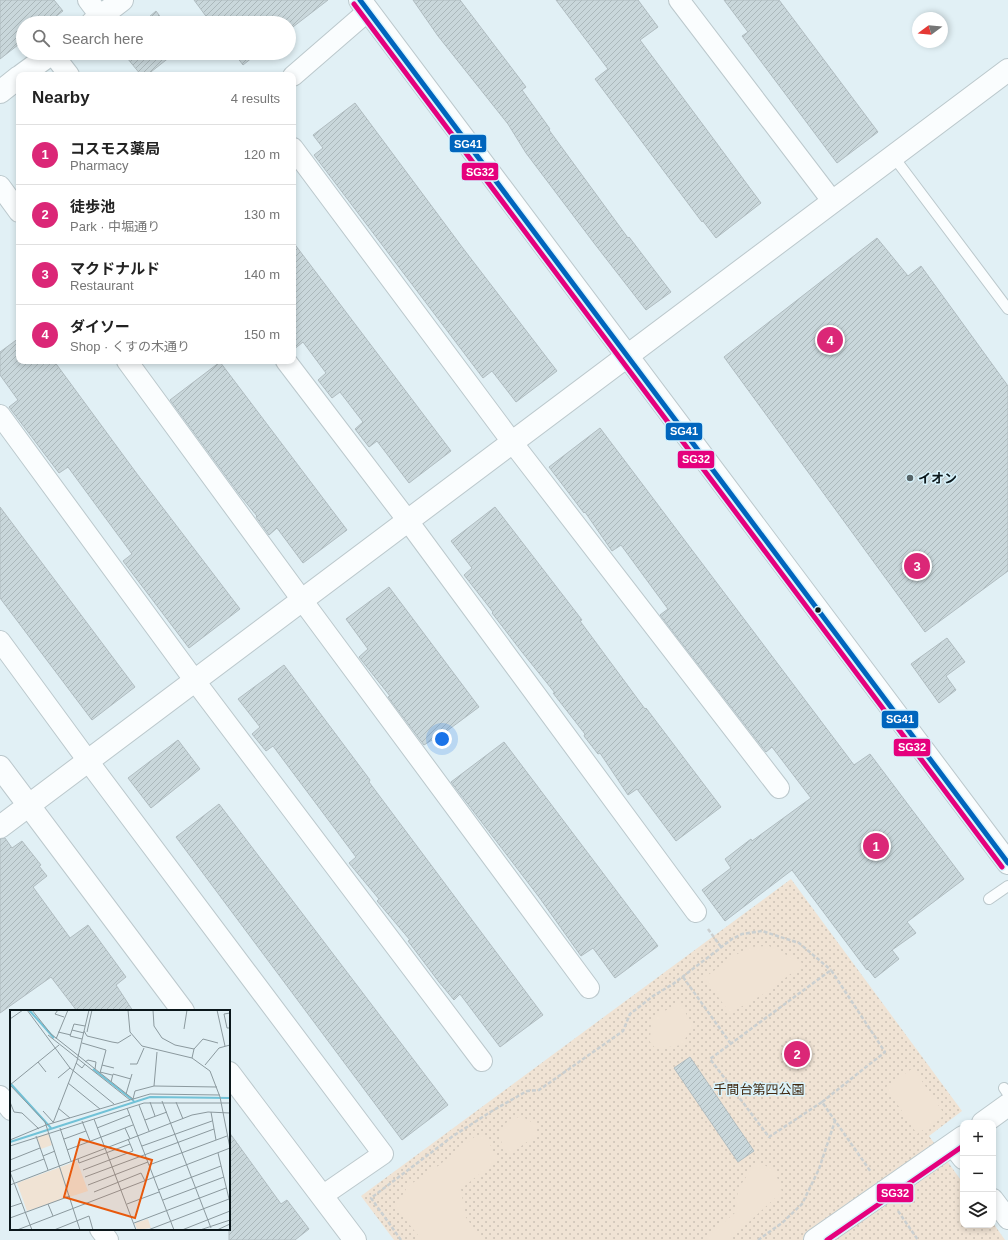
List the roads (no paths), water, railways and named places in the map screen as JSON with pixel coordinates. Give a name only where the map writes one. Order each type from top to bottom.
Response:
[{"type":"street","points":[[93,13],[122,0]]},
{"type":"street","points":[[679,0],[833,202]]},
{"type":"street","points":[[296,73],[364,6],[1008,863]]},
{"type":"street","points":[[26,72],[42,60]]},
{"type":"street","points":[[57,60],[67,72]]},
{"type":"street","points":[[0,827],[1008,70]]},
{"type":"street","points":[[0,92],[16,80]]},
{"type":"street","points":[[296,152],[512,442],[779,788]]},
{"type":"street","points":[[0,186],[16,208]]},
{"type":"street","points":[[129,364],[589,988]]},
{"type":"street","points":[[288,364],[408,520],[696,912]]},
{"type":"street","points":[[0,415],[195,681],[482,1061]]},
{"type":"street","points":[[0,641],[88,761],[383,1154],[322,1196]]},
{"type":"street","points":[[0,767],[182,1010]]},
{"type":"street","points":[[230,1074],[355,1240]]},
{"type":"street","points":[[0,1096],[10,1109]]},
{"type":"street","points":[[986,1120],[1007,1096]]},
{"type":"street","points":[[815,1240],[884,1192],[959,1147]]},
{"type":"street","points":[[996,1203],[1008,1219]]},
{"type":"street","points":[[101,1230],[108,1240]]},
{"type":"lane","points":[[893,156],[1008,309]]},
{"type":"lane","points":[[989,899],[1008,886]]},
{"type":"place","name":"ダイソー","points":[[830,340]]},
{"type":"place","name":"イオン","points":[[910,478]]},
{"type":"place","name":"マクドナルド","points":[[917,566]]},
{"type":"place","name":"コスモス薬局","points":[[876,846]]},
{"type":"place","name":"徒歩池","points":[[797,1054]]},
{"type":"park label","name":"千間台第四公園","points":[[759,1089]]}]
